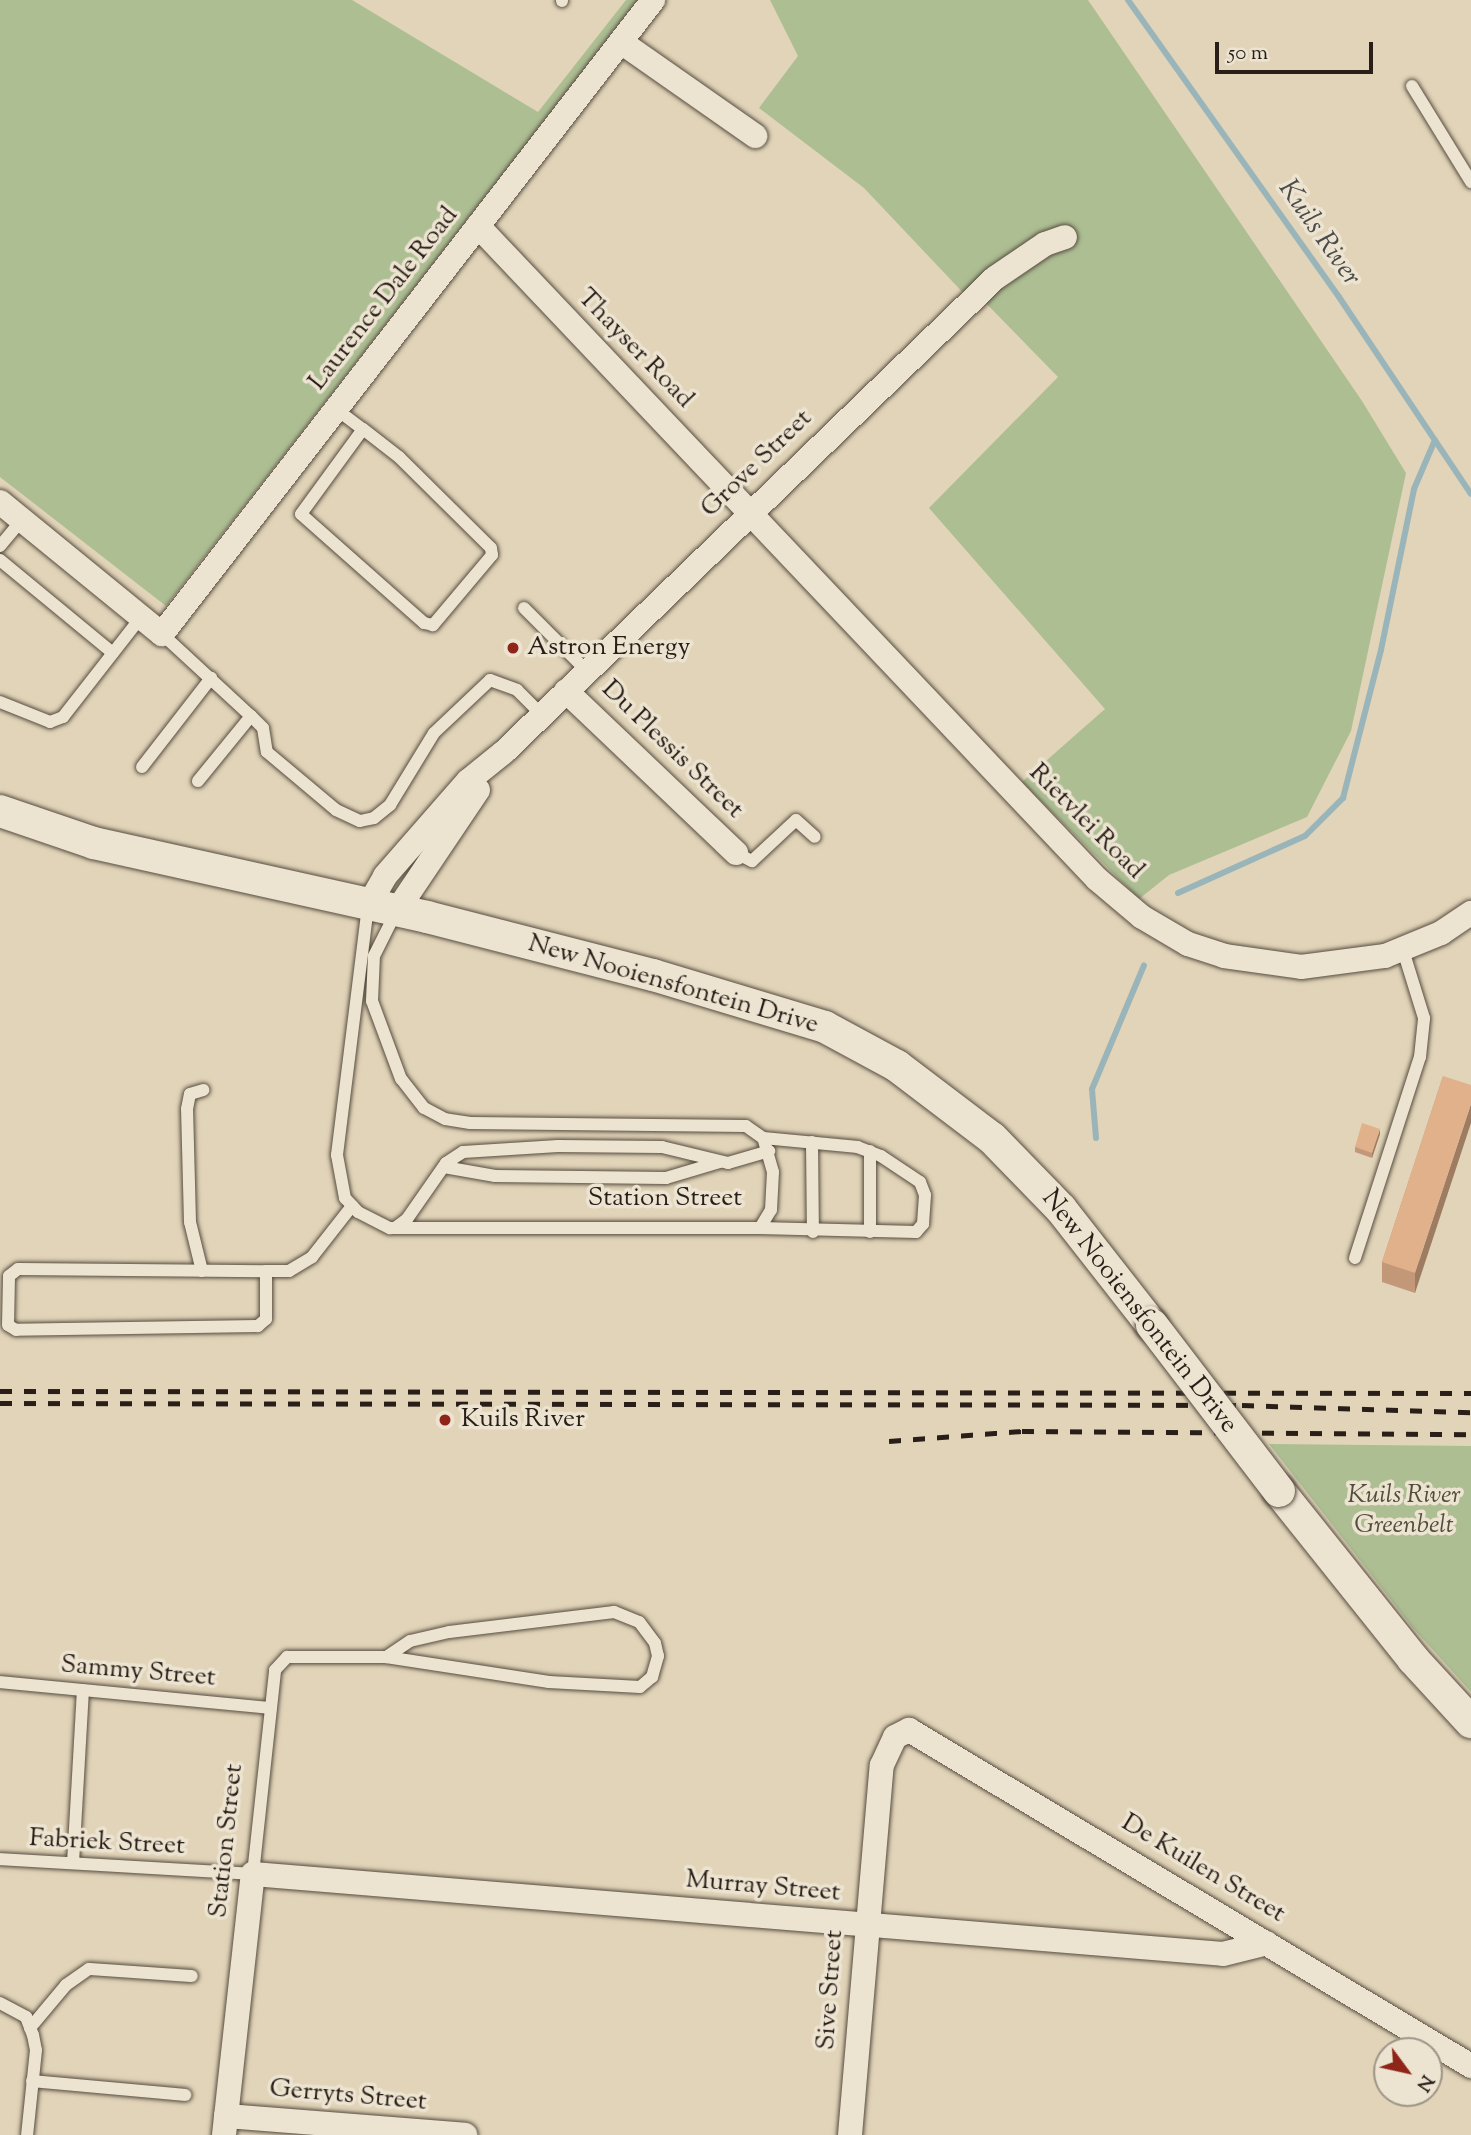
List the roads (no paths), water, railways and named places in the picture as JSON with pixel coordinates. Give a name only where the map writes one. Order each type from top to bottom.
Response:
[{"type":"street","name":"Laurence Dale Road","points":[[162,634],[653,0]]},
{"type":"street","points":[[621,42],[755,136]]},
{"type":"street","name":"Thayser Road","points":[[478,226],[749,512]]},
{"type":"street","name":"Grove Street","points":[[382,909],[432,853],[504,752],[749,512],[995,278],[1045,244],[1065,237]]},
{"type":"street","points":[[1,504],[162,634]]},
{"type":"street","name":"Rietvlei Road","points":[[749,512],[1097,879],[1142,917],[1188,944],[1256,964],[1334,965],[1402,950],[1471,913]]},
{"type":"street","name":"Du Plessis Street","points":[[566,691],[736,853]]},
{"type":"street","name":"New Nooiensfontein Drive","points":[[0,811],[94,843],[666,978],[791,1015],[860,1045],[947,1100],[1025,1169],[1152,1325],[1413,1659],[1471,1722]]},
{"type":"street","name":"Sive Street","points":[[850,2135],[866,1925],[883,1765],[902,1731]]},
{"type":"street","name":"De Kuilen Street","points":[[902,1731],[921,1734],[1268,1943],[1469,2059]]},
{"type":"street","name":"Murray Street","points":[[253,1874],[1223,1954],[1268,1943]]},
{"type":"street","name":"Station Street","points":[[225,2125],[253,1874]]},
{"type":"street","name":"Gerryts Street","points":[[225,2125],[465,2135]]},
{"type":"lane","points":[[1412,86],[1471,182]]},
{"type":"lane","points":[[337,409],[363,429],[399,457],[491,548],[492,555],[433,625],[424,623],[301,514],[363,429]]},
{"type":"lane","points":[[0,546],[22,520]]},
{"type":"lane","points":[[0,560],[113,653]]},
{"type":"lane","points":[[524,608],[587,671]]},
{"type":"lane","points":[[0,702],[56,721],[141,617]]},
{"type":"lane","points":[[162,634],[263,728],[267,752],[336,810],[360,821],[381,814],[390,805],[434,733],[491,680],[517,690],[542,715]]},
{"type":"lane","points":[[142,766],[211,678]]},
{"type":"lane","points":[[198,781],[251,716]]},
{"type":"lane","points":[[736,853],[751,861],[796,820],[815,837]]},
{"type":"lane","points":[[382,909],[374,956],[372,1001],[401,1079],[412,1097],[433,1114],[470,1123],[746,1126],[763,1138],[870,1151],[920,1182],[925,1195],[923,1224],[916,1232],[760,1228]]},
{"type":"lane","points":[[267,1271],[262,1325],[16,1330],[8,1325],[9,1276],[18,1269],[289,1271],[307,1262],[352,1206],[339,1182],[337,1155],[382,909]]},
{"type":"lane","points":[[1355,1258],[1420,1057],[1424,1018],[1402,950]]},
{"type":"lane","points":[[202,1270],[190,1222],[187,1109],[190,1094],[203,1090]]},
{"type":"lane","name":"Station Street","points":[[352,1206],[372,1222],[395,1228],[760,1228],[772,1200],[769,1151],[763,1138]]},
{"type":"lane","points":[[812,1142],[813,1231]]},
{"type":"lane","points":[[395,1228],[444,1167],[463,1152],[558,1146],[662,1147],[720,1162],[737,1163],[769,1151]]},
{"type":"lane","points":[[870,1151],[870,1232]]},
{"type":"lane","points":[[444,1167],[495,1175],[666,1178],[720,1162]]},
{"type":"lane","name":"Station Street","points":[[253,1874],[275,1670],[286,1657],[386,1657],[549,1682],[640,1687],[652,1677],[658,1656],[655,1643],[639,1622],[614,1612],[449,1632],[410,1641],[386,1657]]},
{"type":"lane","name":"Sammy Street","points":[[0,1682],[271,1708]]},
{"type":"lane","points":[[73,1863],[83,1690]]},
{"type":"lane","name":"Fabriek Street","points":[[0,1859],[253,1874]]},
{"type":"lane","points":[[30,2028],[66,1984],[89,1969],[192,1976]]},
{"type":"lane","points":[[0,2003],[26,2017],[36,2050],[27,2135]]},
{"type":"lane","points":[[32,2081],[185,2095]]},
{"type":"waterway","name":"Kuils River","points":[[1128,0],[1339,297],[1471,494]]},
{"type":"waterway","points":[[1178,893],[1305,836],[1343,798],[1381,650],[1414,489],[1435,440]]},
{"type":"waterway","points":[[1096,1138],[1092,1089],[1144,965]]},
{"type":"railway","points":[[0,1391],[1471,1393]]},
{"type":"railway","points":[[0,1403],[1242,1405],[1471,1412]]},
{"type":"railway","points":[[889,1441],[1022,1431],[1471,1434]]},
{"type":"place","name":"Astron Energy","points":[[513,648]]},
{"type":"place","name":"Kuils River","points":[[445,1420]]},
{"type":"park label","name":"Kuils River Greenbelt","points":[[1404,1511]]}]
